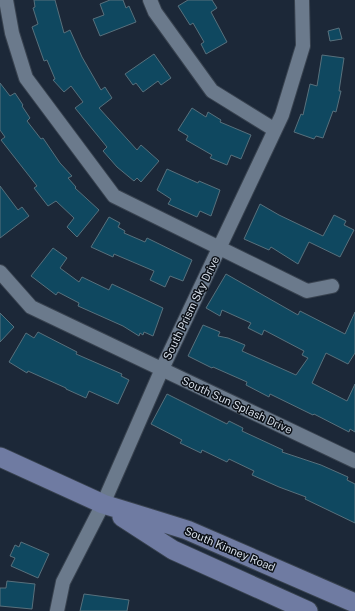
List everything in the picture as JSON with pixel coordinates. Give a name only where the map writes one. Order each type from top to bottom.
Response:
[{"type":"main road","name":"South Kinney Road","points":[[0,457],[103,504],[187,530],[355,603]]},
{"type":"main road","name":"South Kinney Road","points":[[103,504],[173,550],[308,611]]},
{"type":"street","points":[[6,0],[12,34],[26,78],[114,196],[307,291],[332,286]]},
{"type":"street","points":[[150,0],[155,12],[212,91],[275,130]]},
{"type":"street","name":"South Prism Sky Drive","points":[[57,611],[63,582],[103,504],[162,369],[282,115],[303,46],[302,0]]},
{"type":"street","name":"South Sun Splash Drive","points":[[0,272],[31,307],[355,461]]},
{"type":"building","points":[[34,0],[55,0],[64,33],[70,30],[82,57],[101,90],[105,87],[112,98],[99,108],[137,150],[141,145],[159,161],[141,182],[137,178],[134,181],[117,167],[103,151],[107,147],[75,108],[83,102],[71,86],[64,92],[53,80],[55,79],[47,60],[44,61],[32,27],[38,24],[33,8],[35,7]]},
{"type":"building","points":[[110,0],[123,0],[126,8],[129,6],[136,22],[100,36],[93,19],[104,15],[100,4]]},
{"type":"building","points":[[188,0],[212,0],[217,8],[211,12],[227,42],[206,54],[201,44],[204,42],[193,23],[190,25],[178,6]]},
{"type":"building","points":[[339,28],[342,39],[330,41],[328,31]]},
{"type":"building","points":[[154,54],[171,78],[161,85],[158,81],[143,92],[136,83],[133,85],[125,74]]},
{"type":"building","points":[[322,55],[344,58],[339,91],[341,91],[336,112],[333,111],[323,138],[316,136],[314,139],[294,132],[301,114],[303,115],[310,84],[317,86]]},
{"type":"building","points":[[0,83],[10,96],[15,93],[30,118],[27,121],[41,139],[43,138],[60,163],[72,176],[68,178],[76,187],[75,188],[99,210],[77,237],[67,227],[74,218],[56,201],[48,206],[34,188],[37,186],[1,140],[5,137],[0,130]]},
{"type":"building","points":[[192,108],[206,117],[208,112],[221,120],[220,122],[251,135],[241,159],[231,155],[227,165],[210,158],[212,155],[186,140],[188,136],[178,130]]},
{"type":"building","points":[[167,169],[198,183],[199,181],[220,190],[211,216],[200,211],[197,217],[168,204],[171,199],[157,190]]},
{"type":"building","points":[[0,186],[18,210],[22,207],[29,216],[0,238]]},
{"type":"building","points":[[260,204],[279,215],[323,236],[334,215],[346,221],[344,225],[354,230],[340,257],[309,242],[298,264],[271,247],[269,250],[244,239]]},
{"type":"building","points":[[109,217],[120,223],[118,227],[125,231],[124,233],[145,242],[147,238],[192,260],[183,281],[170,276],[165,287],[150,280],[154,271],[114,254],[113,257],[91,247]]},
{"type":"building","points":[[53,248],[67,258],[60,268],[79,282],[82,277],[109,290],[112,284],[163,308],[153,336],[144,332],[143,335],[140,333],[139,336],[123,326],[78,306],[79,303],[58,292],[56,295],[31,276]]},
{"type":"building","points":[[226,274],[298,315],[300,311],[345,334],[355,312],[355,353],[348,364],[326,353],[312,383],[347,401],[355,384],[355,432],[350,429],[349,432],[270,394],[269,397],[246,385],[247,382],[213,367],[212,368],[188,356],[203,325],[220,332],[218,336],[228,338],[245,345],[242,351],[296,375],[308,358],[302,355],[304,351],[264,330],[262,335],[248,328],[251,323],[222,310],[220,316],[206,308]]},
{"type":"building","points":[[0,313],[14,327],[0,342]]},
{"type":"building","points":[[38,332],[77,352],[76,354],[122,374],[121,376],[129,380],[118,404],[89,391],[86,398],[28,371],[27,373],[9,362],[26,333],[34,338]]},
{"type":"building","points":[[167,394],[227,424],[229,421],[243,428],[242,431],[283,450],[282,452],[321,465],[348,477],[347,480],[355,484],[355,523],[305,499],[306,497],[252,475],[254,471],[229,459],[227,462],[202,450],[201,453],[180,443],[182,440],[151,424]]},
{"type":"building","points":[[21,542],[49,554],[38,578],[11,566],[15,558],[10,556],[15,545],[19,547]]},
{"type":"building","points":[[7,581],[35,584],[32,609],[0,606],[0,588],[6,588]]},
{"type":"building","points":[[84,594],[129,600],[127,611],[80,611]]}]
